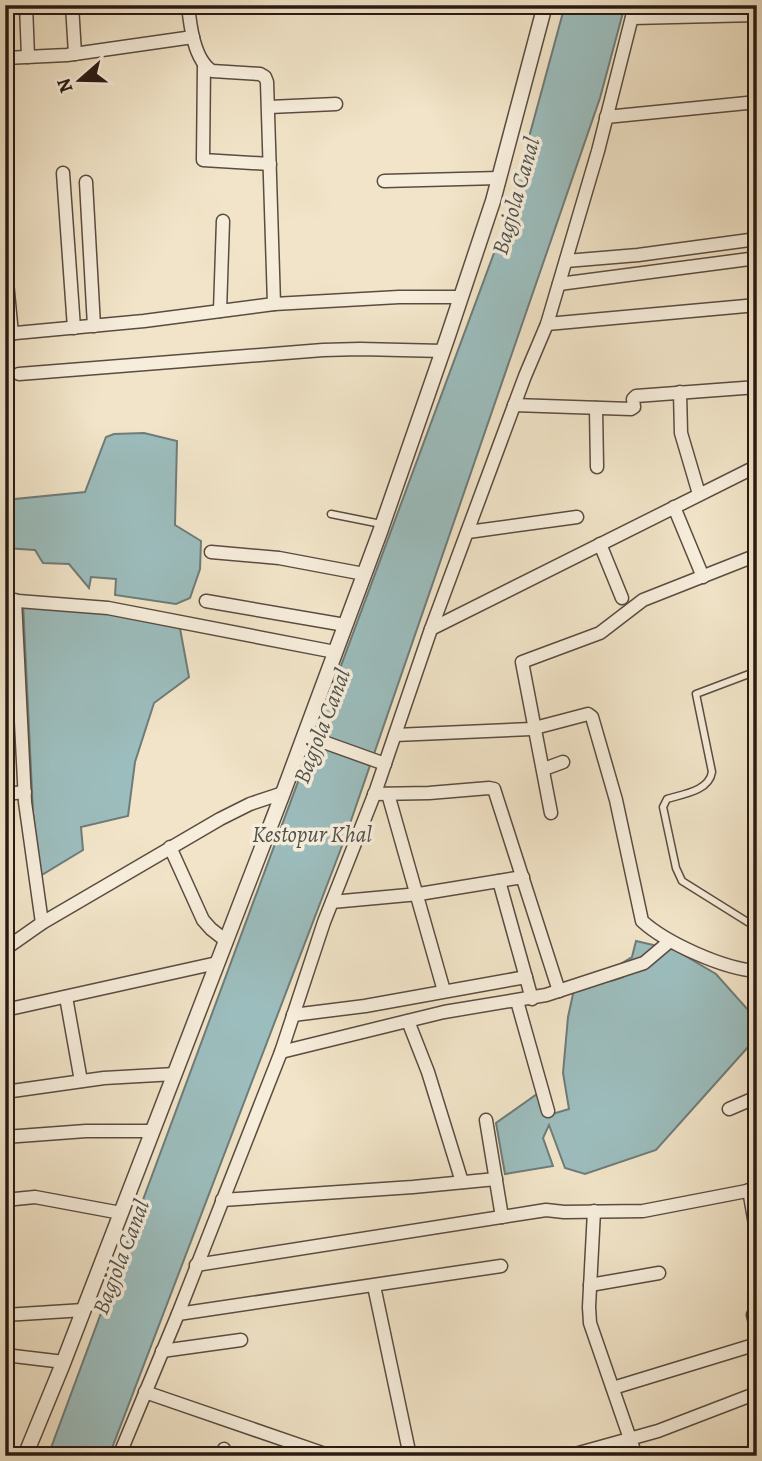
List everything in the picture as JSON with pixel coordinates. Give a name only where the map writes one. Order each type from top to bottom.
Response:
[{"type":"street","points":[[26,5],[28,57]]},
{"type":"street","points":[[72,5],[75,54]]},
{"type":"street","points":[[188,5],[193,37],[204,64],[202,160],[270,164]]},
{"type":"street","points":[[25,1456],[64,1362],[283,793],[382,524],[443,351],[499,178],[545,5]]},
{"type":"street","points":[[119,1456],[281,1052],[431,629],[547,324],[634,12],[757,15]]},
{"type":"street","points":[[5,58],[75,54],[193,37]]},
{"type":"street","points":[[204,64],[212,71],[260,74],[265,77],[269,107],[274,304]]},
{"type":"street","points":[[606,117],[757,102]]},
{"type":"street","points":[[269,107],[335,104]]},
{"type":"street","points":[[63,173],[74,328]]},
{"type":"street","points":[[384,181],[499,178]]},
{"type":"street","points":[[86,182],[94,326]]},
{"type":"street","points":[[220,311],[223,221]]},
{"type":"street","points":[[566,261],[638,255],[757,239]]},
{"type":"street","points":[[559,284],[757,258]]},
{"type":"street","points":[[5,261],[9,334],[274,304],[399,297],[461,297]]},
{"type":"street","points":[[547,324],[757,304]]},
{"type":"street","points":[[19,374],[323,350],[443,351]]},
{"type":"street","points":[[514,405],[633,408],[633,399],[636,396],[757,387]]},
{"type":"street","points":[[680,392],[681,433],[699,494]]},
{"type":"street","points":[[596,408],[597,467]]},
{"type":"street","points":[[431,629],[757,466]]},
{"type":"street","points":[[674,507],[703,577]]},
{"type":"street","points":[[468,533],[577,517]]},
{"type":"street","points":[[600,544],[622,598]]},
{"type":"street","points":[[211,552],[279,558],[364,574]]},
{"type":"street","points":[[551,813],[522,662],[600,633],[643,600],[757,555]]},
{"type":"street","points":[[41,923],[25,792],[10,600],[108,608],[335,652]]},
{"type":"street","points":[[206,601],[345,625]]},
{"type":"street","points":[[395,736],[536,728],[587,714],[592,718],[616,800],[639,915],[649,927],[670,941],[722,963],[755,971]]},
{"type":"street","points":[[304,735],[385,764]]},
{"type":"street","points":[[544,769],[563,762]]},
{"type":"street","points":[[374,794],[494,789],[559,991]]},
{"type":"street","points":[[5,794],[25,792]]},
{"type":"street","points":[[5,949],[41,923],[219,819],[250,804],[283,793]]},
{"type":"street","points":[[388,794],[444,992]]},
{"type":"street","points":[[170,847],[203,920],[225,940]]},
{"type":"street","points":[[332,902],[417,894],[523,877]]},
{"type":"street","points":[[499,881],[532,999]]},
{"type":"street","points":[[281,1052],[444,1012],[532,999],[645,963],[655,957],[670,941]]},
{"type":"street","points":[[5,1010],[216,963]]},
{"type":"street","points":[[293,1015],[444,992],[526,976]]},
{"type":"street","points":[[66,997],[81,1081]]},
{"type":"street","points":[[517,1001],[548,1111]]},
{"type":"street","points":[[408,1021],[428,1072],[462,1182]]},
{"type":"street","points":[[5,1092],[81,1081],[175,1074]]},
{"type":"street","points":[[729,1109],[757,1097]]},
{"type":"street","points":[[486,1120],[502,1217]]},
{"type":"street","points":[[5,1137],[86,1131],[153,1131]]},
{"type":"street","points":[[222,1200],[496,1179]]},
{"type":"street","points":[[197,1265],[552,1209],[564,1212],[643,1211],[753,1189],[757,1236]]},
{"type":"street","points":[[5,1200],[35,1197],[121,1213]]},
{"type":"street","points":[[594,1211],[590,1323],[636,1456]]},
{"type":"street","points":[[178,1314],[501,1266]]},
{"type":"street","points":[[590,1286],[659,1273]]},
{"type":"street","points":[[374,1286],[410,1456]]},
{"type":"street","points":[[757,1308],[753,1315],[757,1330]]},
{"type":"street","points":[[5,1315],[84,1310]]},
{"type":"street","points":[[162,1350],[241,1340]]},
{"type":"street","points":[[613,1388],[757,1344]]},
{"type":"street","points":[[5,1355],[64,1362]]},
{"type":"street","points":[[145,1392],[331,1456]]},
{"type":"street","points":[[568,1456],[631,1439],[757,1394]]},
{"type":"street","points":[[740,1456],[757,1450]]},
{"type":"street","points":[[655,1456],[666,1456]]},
{"type":"lane","points":[[331,514],[382,524]]},
{"type":"lane","points":[[754,926],[682,881],[676,868],[663,807],[667,799],[704,787],[711,779],[712,772],[696,694],[757,671]]},
{"type":"lane","points":[[755,971],[757,737]]},
{"type":"water","name":"Kestopur Khal","points":[[565,5],[625,5],[600,98],[345,838],[109,1456],[48,1456],[507,218]]},
{"type":"water","points":[[144,433],[177,441],[175,525],[201,541],[200,569],[190,598],[176,604],[115,595],[116,579],[91,577],[89,588],[69,564],[43,563],[35,550],[5,548],[5,500],[85,492],[106,437],[114,434]]},
{"type":"water","points":[[23,603],[179,623],[189,677],[154,703],[135,762],[128,816],[81,827],[83,850],[40,876],[33,813]]},
{"type":"water","points":[[636,941],[675,950],[716,974],[757,1020],[757,1037],[656,1150],[585,1174],[565,1168],[549,1125],[543,1138],[553,1166],[505,1174],[496,1123],[537,1094],[549,1115],[569,1109],[563,1073],[568,1017],[575,985],[604,971],[611,981],[623,977],[619,965],[632,957]]},
{"type":"water label","name":"Bagjola Canal","points":[[516,196]]},
{"type":"water label","name":"Bagjola Canal","points":[[322,726]]},
{"type":"water label","name":"Bagjola Canal","points":[[121,1257]]}]
